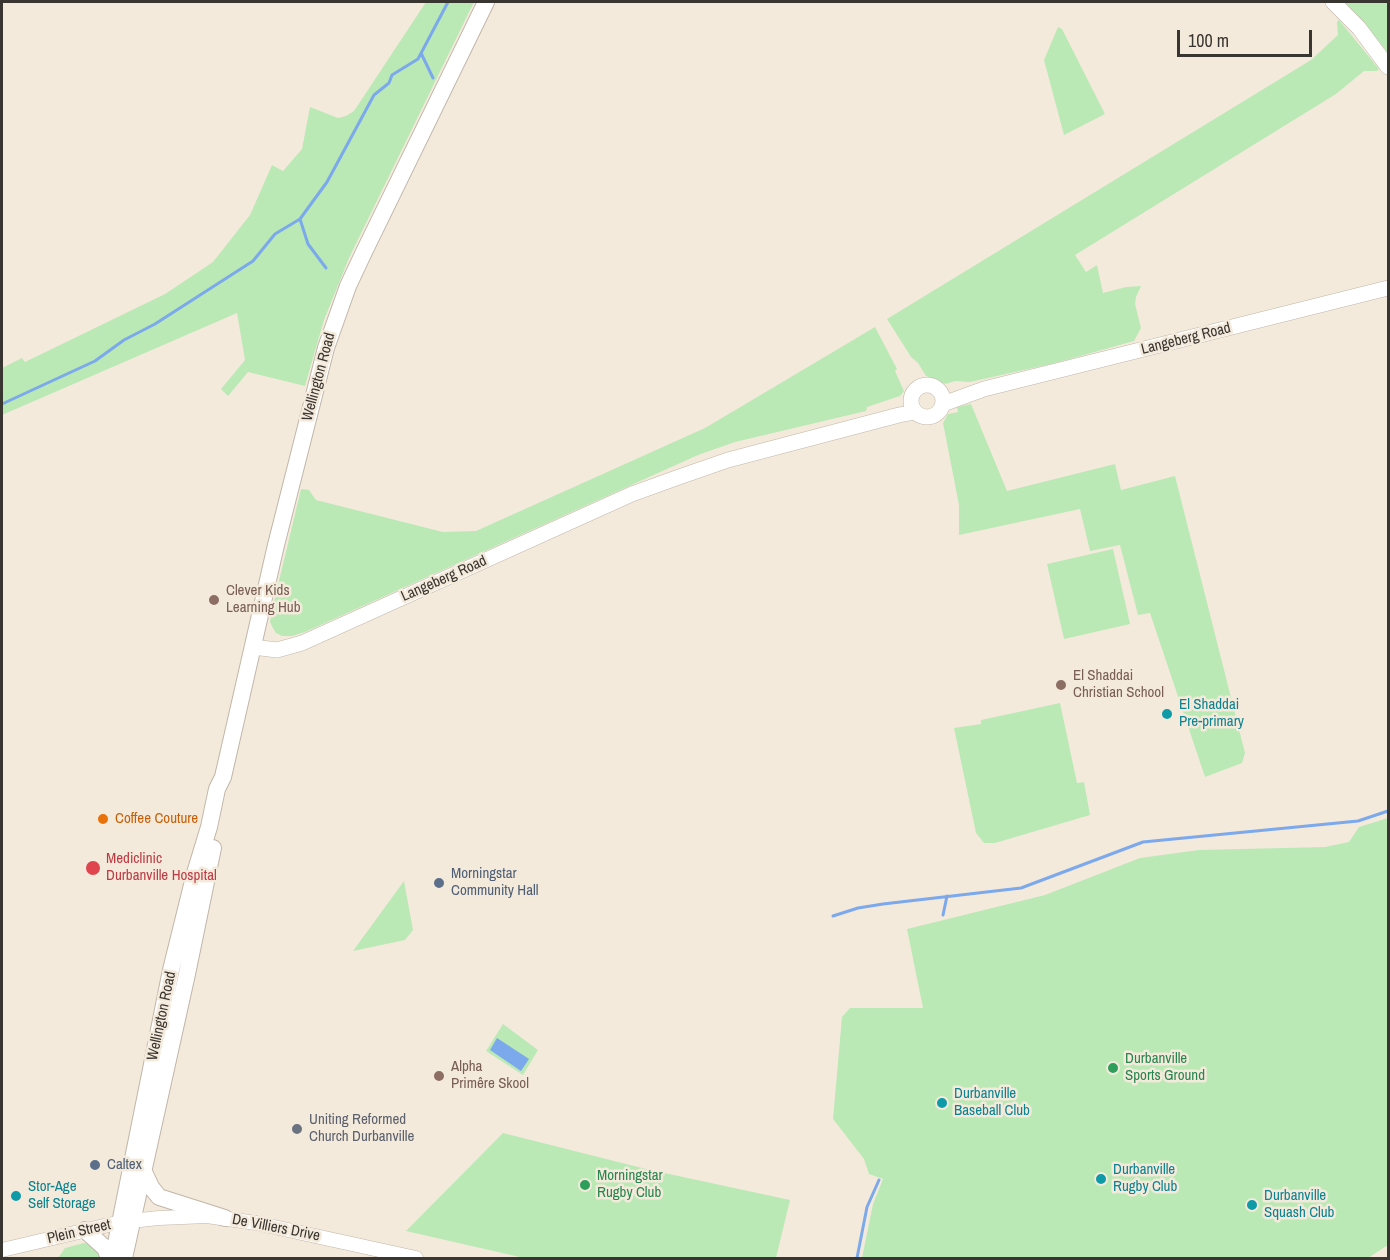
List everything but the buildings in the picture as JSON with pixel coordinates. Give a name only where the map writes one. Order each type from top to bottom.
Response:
[{"type":"main road","name":"Wellington Road","points":[[124,1258],[127,1221],[171,970],[217,789],[223,777],[310,410],[336,317],[363,254],[486,2]]},
{"type":"main road","points":[[1333,2],[1359,28],[1389,67]]},
{"type":"main road","name":"Langeberg Road","points":[[941,398],[1389,288]]},
{"type":"main road","points":[[922,386],[932,386],[941,398],[941,410],[932,417],[922,417],[913,407],[913,393],[922,386]]},
{"type":"main road","name":"Langeberg Road","points":[[253,647],[277,650],[302,643],[632,494],[660,478],[723,453],[913,407]]},
{"type":"main road","name":"Wellington Road","points":[[111,1258],[144,1172],[225,789],[223,777]]},
{"type":"main road","points":[[144,1172],[159,1197],[225,1218]]},
{"type":"main road","points":[[85,1230],[105,1248],[111,1258]]},
{"type":"street","name":"De Villiers Drive","points":[[127,1221],[193,1216],[225,1218],[256,1222],[416,1258]]},
{"type":"street","name":"Plein Street","points":[[2,1250],[127,1221]]},
{"type":"green space","points":[[426,2],[474,2],[349,258],[324,320],[305,386],[248,372],[228,396],[221,389],[245,360],[237,313],[2,415],[2,368],[22,358],[25,362],[165,294],[213,262],[250,215],[272,165],[283,171],[302,149],[310,107],[338,118],[354,111]]},
{"type":"green space","points":[[1344,2],[1388,2],[1388,53],[1368,28]]},
{"type":"green space","points":[[1339,20],[1379,69],[1377,71],[1364,71],[1336,94],[1075,255],[1086,272],[1097,265],[1103,293],[1141,286],[1135,304],[1141,328],[1134,341],[1055,363],[970,382],[955,381],[946,384],[926,376],[887,319],[1311,60],[1338,35],[1337,22]]},
{"type":"green space","points":[[1058,27],[1062,29],[1105,114],[1064,135],[1044,60]]},
{"type":"green space","points":[[875,327],[897,369],[895,371],[904,391],[900,396],[867,407],[866,411],[735,442],[698,455],[305,632],[282,636],[276,633],[270,622],[301,489],[309,490],[316,500],[443,532],[476,531],[705,428]]},
{"type":"green space","points":[[971,404],[1007,491],[1115,464],[1121,490],[1175,476],[1245,753],[1242,763],[1205,777],[1150,613],[1138,615],[1120,545],[1090,551],[1080,509],[959,535],[959,505],[943,423],[948,414],[958,412],[957,407]]},
{"type":"green space","points":[[1113,549],[1130,624],[1064,639],[1047,564]]},
{"type":"green space","points":[[1060,703],[1077,783],[1084,782],[1090,815],[995,843],[984,843],[976,833],[954,728],[981,724],[981,720]]},
{"type":"green space","name":"Durbanville Sports Ground","points":[[1388,818],[1388,1245],[1368,1258],[862,1258],[873,1204],[883,1179],[869,1174],[864,1159],[833,1119],[842,1017],[850,1008],[923,1008],[907,929],[1045,895],[1140,858],[1199,850],[1325,847],[1349,842],[1359,827]]},
{"type":"green space","points":[[404,881],[413,930],[405,940],[353,951]]},
{"type":"green space","points":[[503,1024],[538,1050],[523,1075],[486,1051]]},
{"type":"green space","name":"Morningstar Rugby Club","points":[[503,1133],[646,1169],[790,1200],[776,1258],[524,1258],[406,1231]]},
{"type":"green space","points":[[84,1243],[92,1244],[102,1258],[58,1258],[65,1248]]},
{"type":"water","points":[[497,1038],[529,1059],[521,1071],[490,1050]]},
{"type":"waterway","points":[[2,404],[95,361],[124,340],[155,324],[253,261],[275,234],[300,219],[327,182],[374,95],[389,83],[392,75],[418,59],[448,2]]},
{"type":"waterway","points":[[421,53],[433,78]]},
{"type":"waterway","points":[[300,219],[308,244],[326,268]]},
{"type":"waterway","points":[[833,916],[858,908],[883,904],[1021,888],[1143,842],[1358,821],[1388,811]]},
{"type":"waterway","points":[[943,915],[947,896]]},
{"type":"waterway","points":[[857,1258],[867,1207],[879,1180]]},
{"type":"place","name":"Clever Kids Learning Hub","points":[[214,600]]},
{"type":"place","name":"El Shaddai Christian School","points":[[1061,685]]},
{"type":"place","name":"El Shaddai Pre-primary","points":[[1167,714]]},
{"type":"place","name":"Coffee Couture","points":[[103,819]]},
{"type":"place","name":"Mediclinic Durbanville Hospital","points":[[93,868]]},
{"type":"place","name":"Morningstar Community Hall","points":[[439,883]]},
{"type":"place","name":"Durbanville Sports Ground","points":[[1113,1068]]},
{"type":"place","name":"Alpha Primêre Skool","points":[[439,1076]]},
{"type":"place","name":"Durbanville Baseball Club","points":[[942,1103]]},
{"type":"place","name":"Uniting Reformed Church Durbanville","points":[[297,1129]]},
{"type":"place","name":"Caltex","points":[[95,1165]]},
{"type":"place","name":"Durbanville Rugby Club","points":[[1101,1179]]},
{"type":"place","name":"Morningstar Rugby Club","points":[[585,1185]]},
{"type":"place","name":"Stor-Age Self Storage","points":[[16,1196]]},
{"type":"place","name":"Durbanville Squash Club","points":[[1252,1205]]}]
